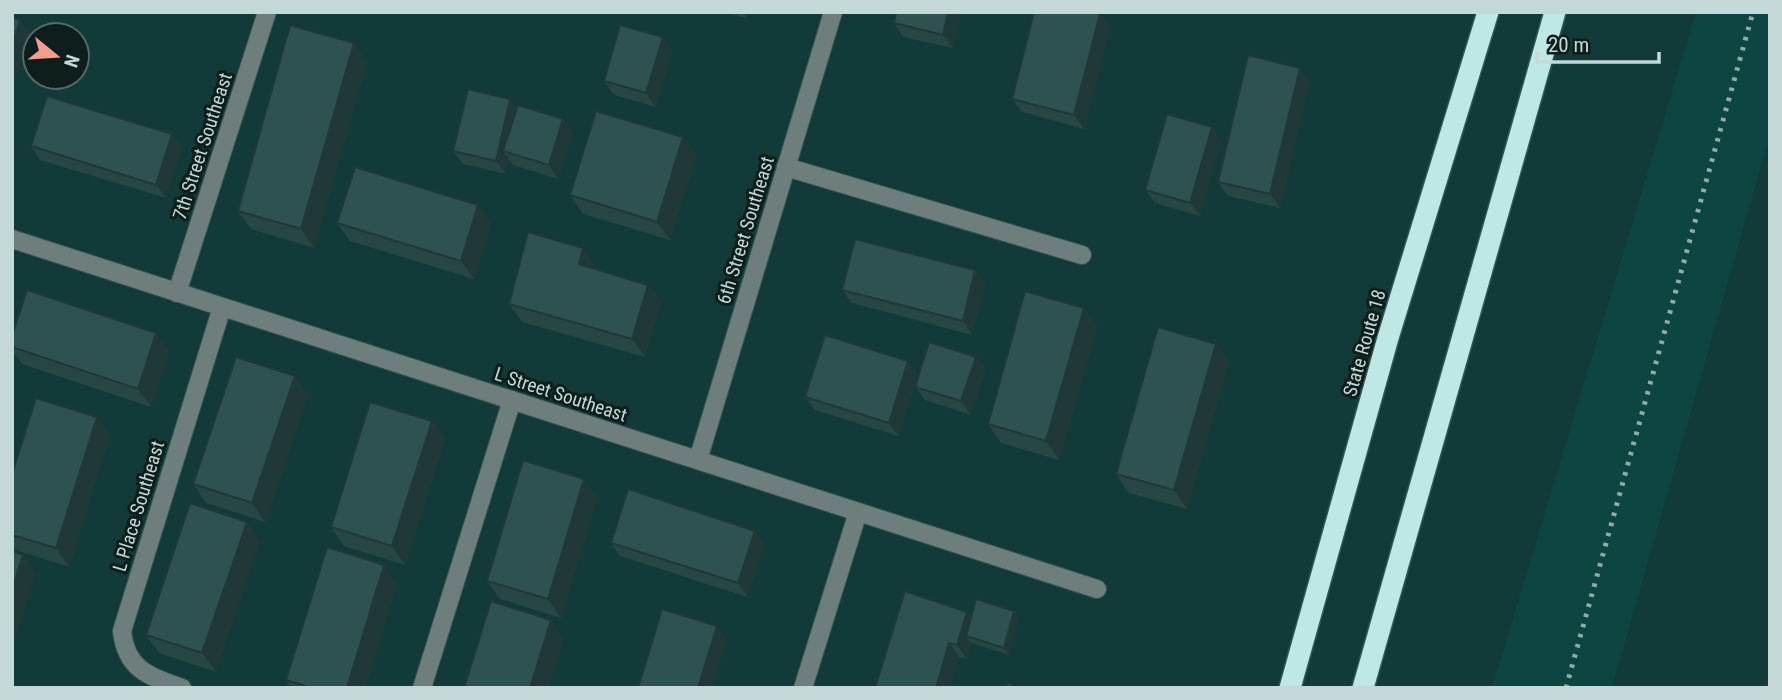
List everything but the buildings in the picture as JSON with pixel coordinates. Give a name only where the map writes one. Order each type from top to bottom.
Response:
[{"type":"highway","name":"State Route 18","points":[[1290,688],[1388,338],[1488,12]]},
{"type":"highway","points":[[1363,688],[1555,12]]},
{"type":"street","name":"7th Street Southeast","points":[[177,292],[267,12]]},
{"type":"street","name":"6th Street Southeast","points":[[698,460],[833,12]]},
{"type":"street","points":[[786,167],[1082,255]]},
{"type":"street","name":"L Street Southeast","points":[[12,239],[1097,589]]},
{"type":"street","name":"L Place Southeast","points":[[182,688],[153,677],[134,664],[127,656],[122,631],[222,307]]},
{"type":"street","points":[[422,688],[512,400]]},
{"type":"street","points":[[803,688],[858,512]]},
{"type":"shaded area","points":[[1696,12],[1770,12],[1770,135],[1612,688],[1492,688]]},
{"type":"railway","points":[[1566,688],[1753,12]]}]
